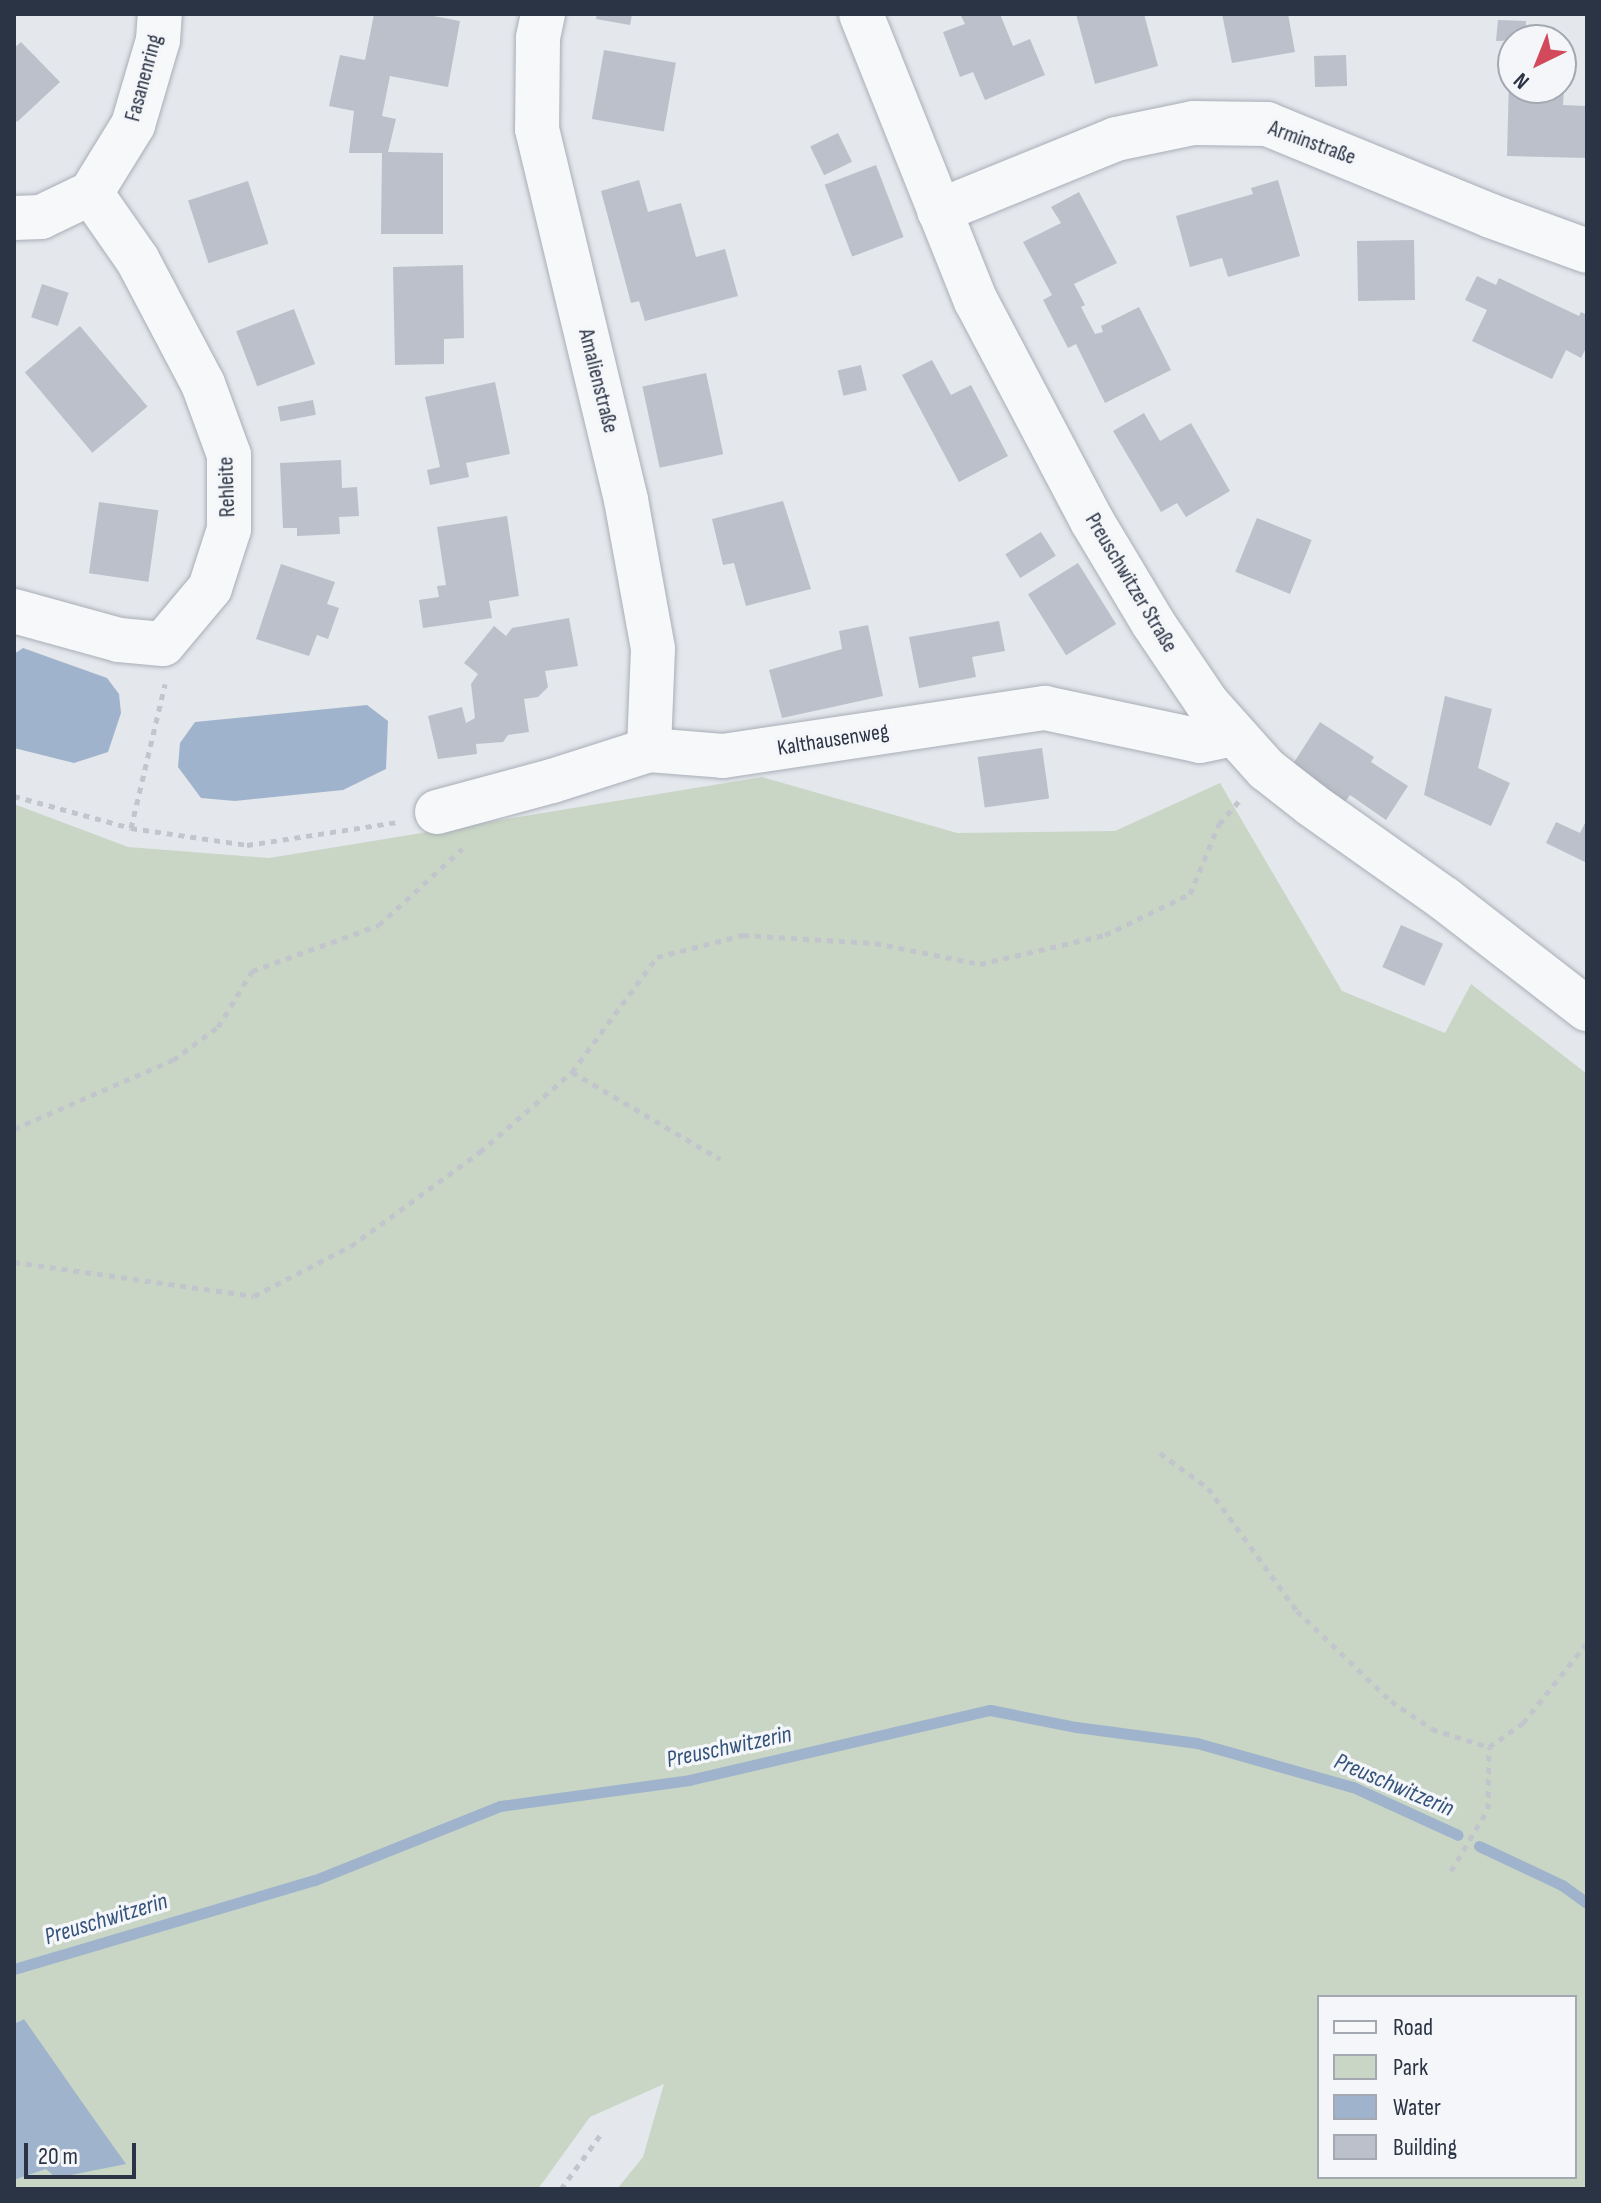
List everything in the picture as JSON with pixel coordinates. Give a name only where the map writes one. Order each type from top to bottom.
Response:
[{"type":"street","name":"Fasanenring","points":[[91,193],[133,125],[158,40],[160,14]]},
{"type":"street","name":"Amalienstraße","points":[[543,14],[538,38],[537,129],[629,515],[653,649],[649,750]]},
{"type":"street","name":"Preuschwitzer Straße","points":[[861,14],[976,301],[1092,521],[1153,623],[1207,703],[1266,769],[1358,841],[1445,899],[1587,1009]]},
{"type":"street","name":"Arminstraße","points":[[939,211],[1116,139],[1193,123],[1267,124],[1491,216],[1587,251]]},
{"type":"street","points":[[14,218],[41,217],[91,193]]},
{"type":"street","name":"Rehleite","points":[[91,193],[144,272],[203,384],[229,455],[229,529],[210,588],[163,644]]},
{"type":"street","points":[[14,611],[119,640],[163,644]]},
{"type":"street","name":"Kalthausenweg","points":[[437,812],[552,781],[649,750],[723,756],[1045,708],[1200,741],[1233,734]]},
{"type":"path","points":[[131,828],[167,675],[163,644]]},
{"type":"path","points":[[14,1262],[254,1296],[351,1246],[480,1152],[572,1072],[657,957],[743,935],[875,943],[980,964],[1105,935],[1190,894],[1219,824],[1266,769]]},
{"type":"path","points":[[14,796],[131,828],[247,845],[422,819],[437,812]]},
{"type":"path","points":[[14,1129],[173,1060],[218,1027],[252,971],[379,925],[464,847]]},
{"type":"path","points":[[572,1072],[720,1159]]},
{"type":"path","points":[[1160,1453],[1208,1488],[1297,1611],[1391,1701],[1432,1729],[1489,1747]]},
{"type":"path","points":[[1489,1747],[1523,1723],[1587,1643]]},
{"type":"path","points":[[1451,1871],[1488,1809],[1489,1747]]},
{"type":"path","points":[[561,2189],[601,2134]]},
{"type":"green space","points":[[762,777],[957,833],[1115,831],[1220,783],[1342,991],[1445,1033],[1471,984],[1587,1074],[1587,2189],[617,2189],[643,2157],[664,2084],[590,2117],[538,2189],[14,2189],[14,2180],[46,2169],[24,2019],[14,2024],[14,804],[128,847],[269,858]]},
{"type":"water","points":[[23,648],[107,678],[119,694],[121,713],[108,752],[74,763],[14,748],[14,654]]},
{"type":"water","points":[[367,705],[388,721],[386,769],[343,790],[235,801],[201,798],[178,767],[180,743],[195,722]]},
{"type":"water","points":[[24,2019],[126,2164],[56,2178],[46,2169],[14,2180],[14,2024]]},
{"type":"building","points":[[374,14],[423,14],[460,21],[448,87],[390,76],[382,116],[396,119],[388,152],[443,153],[443,234],[381,234],[382,153],[349,153],[354,111],[329,106],[340,55],[365,60]]},
{"type":"building","points":[[597,14],[632,14],[630,25],[596,19]]},
{"type":"building","points":[[960,14],[1000,14],[1013,46],[1030,39],[1045,75],[985,100],[973,72],[960,77],[943,32],[965,24]]},
{"type":"building","points":[[1076,14],[1144,14],[1158,66],[1095,84]]},
{"type":"building","points":[[1222,14],[1288,14],[1295,52],[1232,63]]},
{"type":"building","points":[[1498,20],[1526,21],[1526,24],[1498,24]]},
{"type":"building","points":[[21,42],[60,82],[17,122],[14,118],[14,48]]},
{"type":"building","points":[[604,50],[676,63],[664,132],[592,119]]},
{"type":"building","points":[[1346,55],[1347,86],[1315,87],[1314,56]]},
{"type":"building","points":[[1508,104],[1587,106],[1587,158],[1507,156]]},
{"type":"building","points":[[838,133],[852,162],[824,175],[810,147]]},
{"type":"building","points":[[876,165],[904,237],[852,257],[825,185]]},
{"type":"building","points":[[639,180],[648,212],[681,203],[696,257],[725,249],[738,296],[645,321],[639,301],[631,303],[601,191]]},
{"type":"building","points":[[1278,180],[1300,256],[1228,277],[1222,258],[1190,267],[1176,216],[1253,194],[1251,188]]},
{"type":"building","points":[[248,181],[268,244],[208,263],[188,200]]},
{"type":"building","points":[[1079,192],[1117,263],[1074,284],[1085,305],[1081,307],[1095,334],[1103,332],[1101,326],[1139,307],[1171,370],[1105,403],[1076,344],[1068,348],[1043,300],[1052,295],[1023,242],[1061,223],[1051,207]]},
{"type":"building","points":[[1414,240],[1415,300],[1358,301],[1357,241]]},
{"type":"building","points":[[463,265],[464,338],[444,339],[444,364],[395,365],[393,267]]},
{"type":"building","points":[[1477,276],[1496,285],[1499,278],[1579,316],[1581,312],[1587,315],[1587,346],[1581,358],[1566,350],[1552,379],[1472,341],[1487,310],[1465,300]]},
{"type":"building","points":[[42,284],[69,293],[58,326],[31,317]]},
{"type":"building","points":[[294,309],[315,364],[257,386],[236,331]]},
{"type":"building","points":[[80,326],[147,406],[92,453],[25,372]]},
{"type":"building","points":[[932,360],[951,395],[971,385],[1008,456],[959,482],[902,375]]},
{"type":"building","points":[[861,365],[867,390],[843,396],[838,370]]},
{"type":"building","points":[[706,373],[723,454],[660,468],[642,387]]},
{"type":"building","points":[[495,382],[510,454],[466,463],[469,477],[430,485],[427,470],[440,467],[425,397]]},
{"type":"building","points":[[313,400],[316,415],[281,422],[278,407]]},
{"type":"building","points":[[1144,413],[1160,441],[1191,423],[1230,491],[1186,517],[1177,503],[1161,512],[1113,431]]},
{"type":"building","points":[[341,460],[342,488],[357,487],[359,516],[339,517],[340,534],[297,536],[297,528],[283,528],[280,463]]},
{"type":"building","points":[[783,501],[811,589],[746,606],[734,563],[723,565],[712,519]]},
{"type":"building","points":[[99,502],[158,510],[148,582],[89,573]]},
{"type":"building","points":[[507,516],[519,596],[489,601],[492,618],[423,628],[419,600],[439,597],[437,586],[446,585],[437,527]]},
{"type":"building","points":[[1257,518],[1312,540],[1290,594],[1235,572]]},
{"type":"building","points":[[1041,532],[1056,556],[1020,578],[1005,554]]},
{"type":"building","points":[[1078,563],[1116,624],[1066,655],[1028,594]]},
{"type":"building","points":[[281,564],[335,582],[327,604],[339,608],[328,639],[317,635],[309,656],[256,639]]},
{"type":"building","points":[[569,618],[578,666],[545,671],[548,687],[538,697],[524,699],[529,732],[508,735],[503,742],[476,744],[477,754],[438,759],[428,716],[462,707],[466,723],[475,718],[471,684],[478,674],[464,663],[494,626],[506,636],[512,628]]},
{"type":"building","points":[[999,621],[1005,651],[972,657],[976,677],[919,688],[909,637]]},
{"type":"building","points":[[868,625],[883,696],[782,718],[769,670],[842,649],[839,631]]},
{"type":"building","points":[[1445,696],[1492,709],[1478,768],[1510,783],[1491,826],[1424,795]]},
{"type":"building","points":[[1320,722],[1374,757],[1371,762],[1408,786],[1386,820],[1350,795],[1345,802],[1291,767]]},
{"type":"building","points":[[1042,748],[1049,799],[985,808],[978,757]]},
{"type":"building","points":[[1587,819],[1587,863],[1546,843],[1556,822],[1580,833]]},
{"type":"building","points":[[1401,925],[1443,944],[1424,986],[1382,967]]},
{"type":"waterway","name":"Preuschwitzerin","points":[[14,1969],[315,1880],[500,1806],[689,1780],[990,1710],[1076,1727],[1197,1743],[1353,1787],[1458,1835]]},
{"type":"waterway","name":"Preuschwitzerin","points":[[1479,1846],[1562,1885],[1587,1903]]}]
